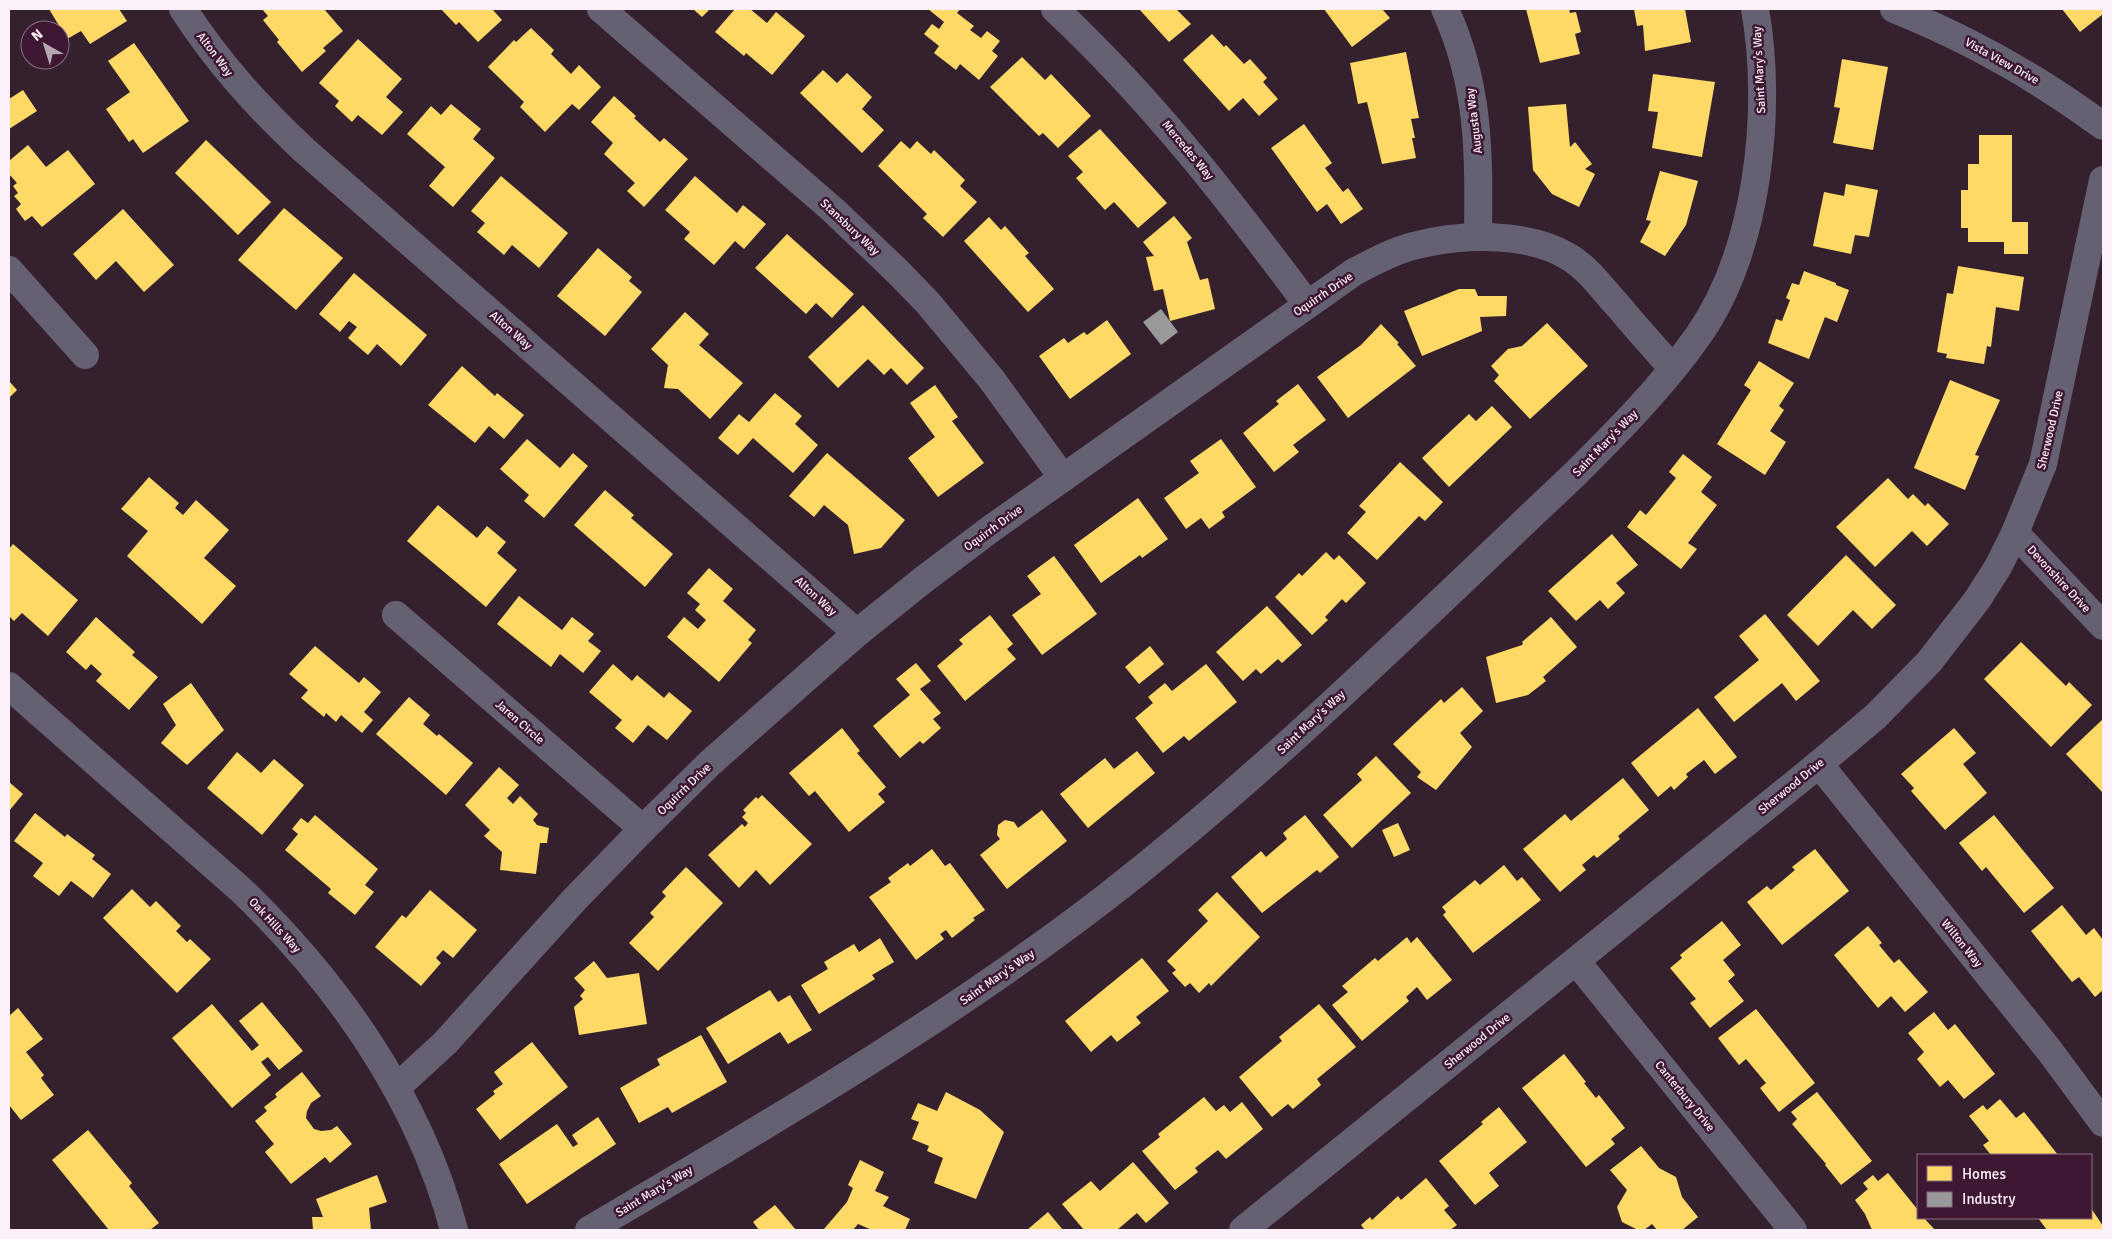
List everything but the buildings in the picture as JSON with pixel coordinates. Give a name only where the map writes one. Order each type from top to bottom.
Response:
[{"type":"street","name":"Alton Way","points":[[183,9],[244,91],[292,139],[857,633]]},
{"type":"street","name":"Stansbury Way","points":[[601,9],[833,210],[898,272],[928,303],[987,373],[1063,478]]},
{"type":"street","name":"Mercedes Way","points":[[1055,9],[1121,74],[1163,120],[1215,182],[1307,304]]},
{"type":"street","name":"Augusta Way","points":[[1445,9],[1466,64],[1477,126],[1478,237]]},
{"type":"street","name":"Saint Mary's Way","points":[[589,1230],[768,1124],[964,1000],[1112,892],[1222,802],[1284,748],[1575,474],[1643,404],[1698,335],[1719,299],[1735,260],[1749,213],[1758,166],[1762,119],[1760,38],[1755,9]]},
{"type":"street","name":"Vista View Drive","points":[[1894,9],[1932,24],[2020,70],[2071,102],[2103,126]]},
{"type":"street","name":"Sherwood Drive","points":[[1243,1230],[1819,764],[1875,716],[1929,662],[1977,600],[1998,568],[2015,533],[2043,464],[2103,180]]},
{"type":"street","name":"Oquirrh Drive","points":[[396,1088],[445,1044],[575,899],[643,829],[725,750],[857,633],[931,574],[1063,478],[1354,272],[1383,257],[1412,246],[1444,240],[1478,237],[1513,239],[1544,246],[1569,257],[1589,273],[1672,368]]},
{"type":"street","points":[[9,270],[85,355]]},
{"type":"street","name":"Devonshire Drive","points":[[2015,533],[2103,626]]},
{"type":"street","name":"Jaren Circle","points":[[396,615],[643,829]]},
{"type":"street","name":"Oak Hills Way","points":[[9,686],[240,889],[266,914],[321,976],[374,1051],[396,1088],[412,1119],[440,1188],[454,1230]]},
{"type":"street","name":"Wilton Way","points":[[1819,764],[2049,1050],[2103,1123]]},
{"type":"street","name":"Canterbury Drive","points":[[1576,961],[1794,1230]]}]
